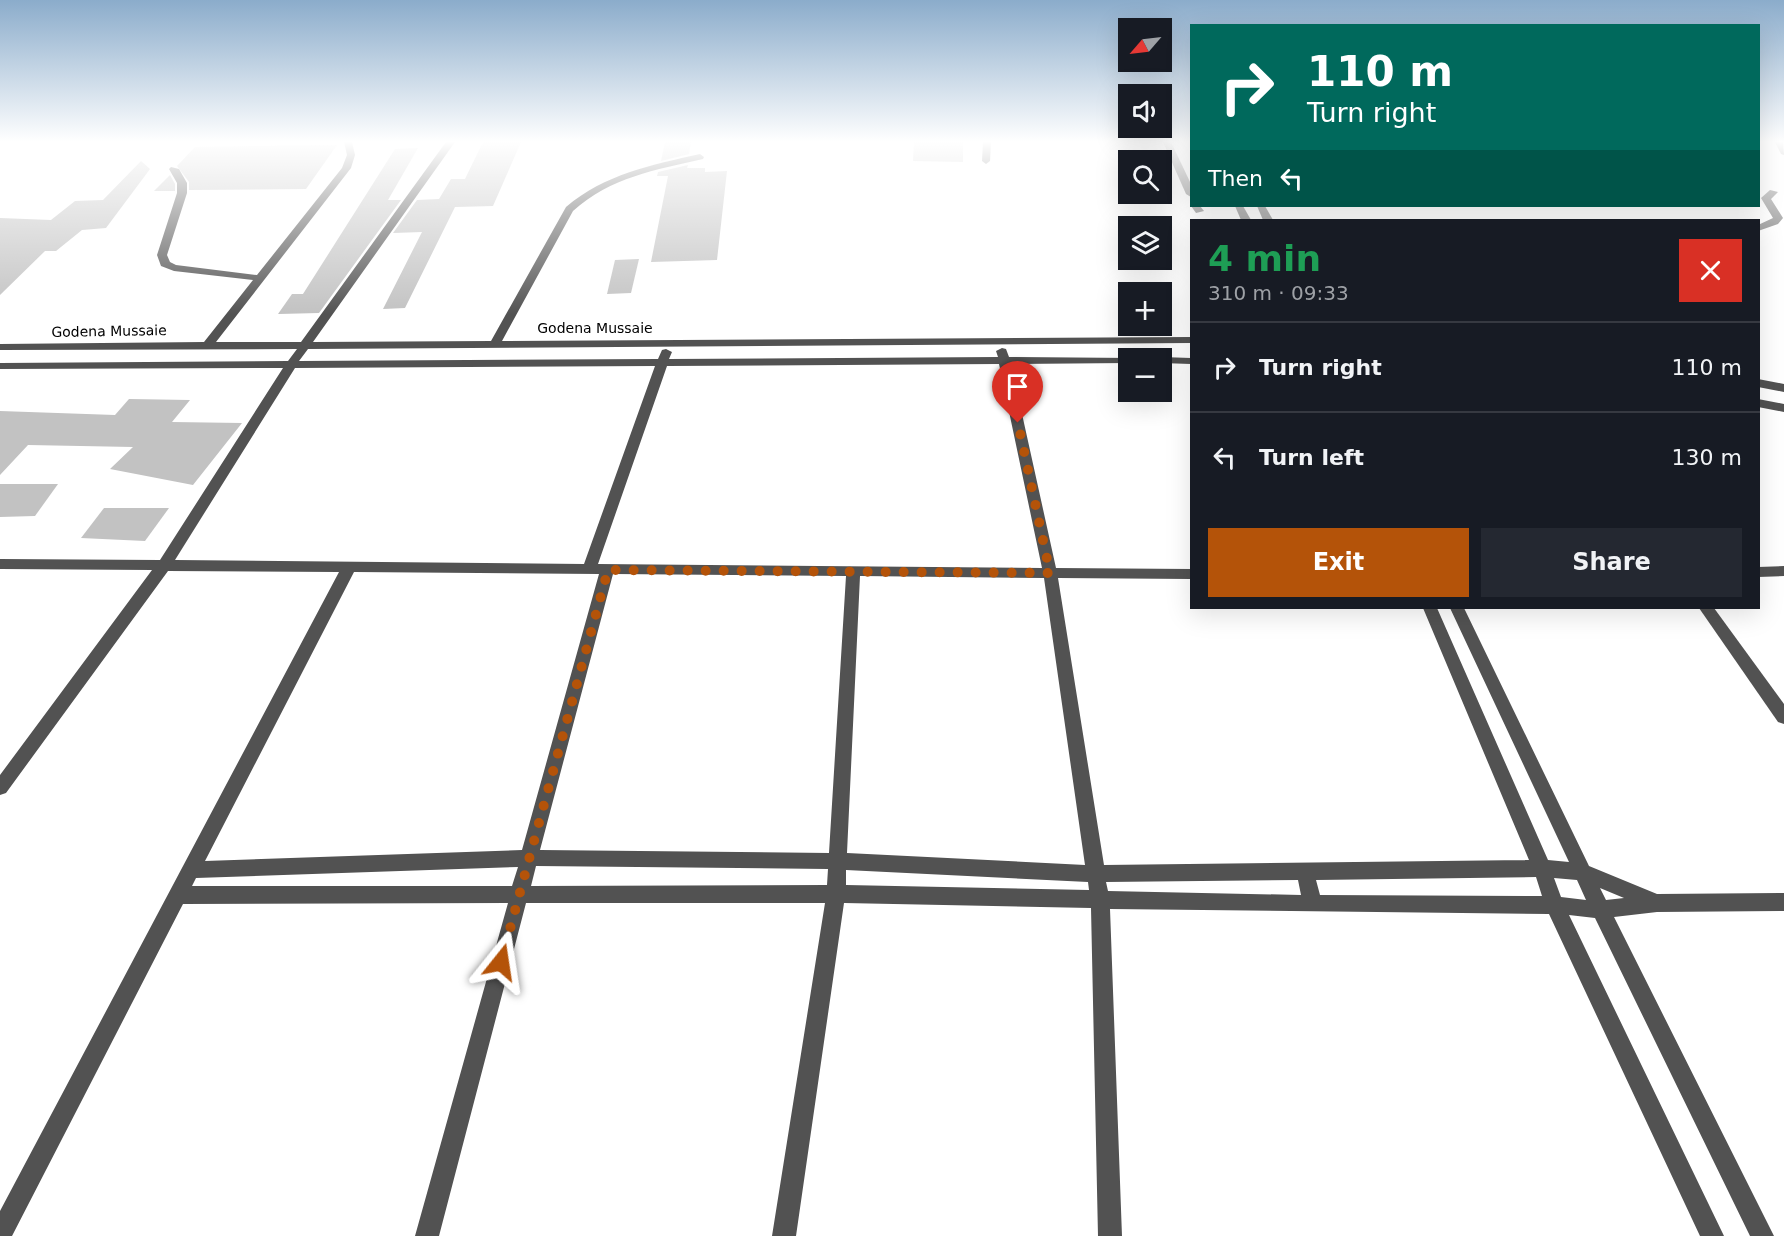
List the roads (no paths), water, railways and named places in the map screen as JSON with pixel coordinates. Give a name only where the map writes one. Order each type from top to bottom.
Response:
[{"type":"street","points":[[180,200],[162,255],[165,264],[174,268],[260,278]]},
{"type":"street","points":[[207,345],[321,200]]},
{"type":"street","points":[[0,788],[165,564],[292,363],[410,200]]},
{"type":"street","points":[[495,343],[569,209],[578,200]]},
{"type":"street","points":[[1760,227],[1775,222],[1778,218],[1767,200]]},
{"type":"street","points":[[1000,340],[1050,573],[1100,901],[1110,1236]]},
{"type":"street","name":"Godena Mussaie","points":[[0,347],[1190,340]]},
{"type":"street","points":[[427,1236],[529,858],[598,570],[669,343]]},
{"type":"street","points":[[0,366],[1118,360]]},
{"type":"street","points":[[1172,360],[1190,361]]},
{"type":"street","points":[[1760,383],[1784,388]]},
{"type":"street","points":[[1760,403],[1784,408]]},
{"type":"street","points":[[0,564],[1190,574]]},
{"type":"street","points":[[0,1234],[349,567]]},
{"type":"street","points":[[1760,572],[1784,571]]},
{"type":"street","points":[[784,1236],[836,894],[853,572]]},
{"type":"street","points":[[1430,609],[1542,868],[1554,905],[1712,1236]]},
{"type":"street","points":[[1457,609],[1601,910],[1762,1236]]},
{"type":"street","points":[[1707,609],[1784,717]]},
{"type":"street","points":[[191,870],[529,858],[837,861],[1095,874],[1542,868],[1584,872],[1657,903]]},
{"type":"street","points":[[1305,872],[1313,904]]},
{"type":"street","points":[[178,895],[836,894],[1100,901],[1554,905],[1601,910],[1657,903],[1784,902]]}]
